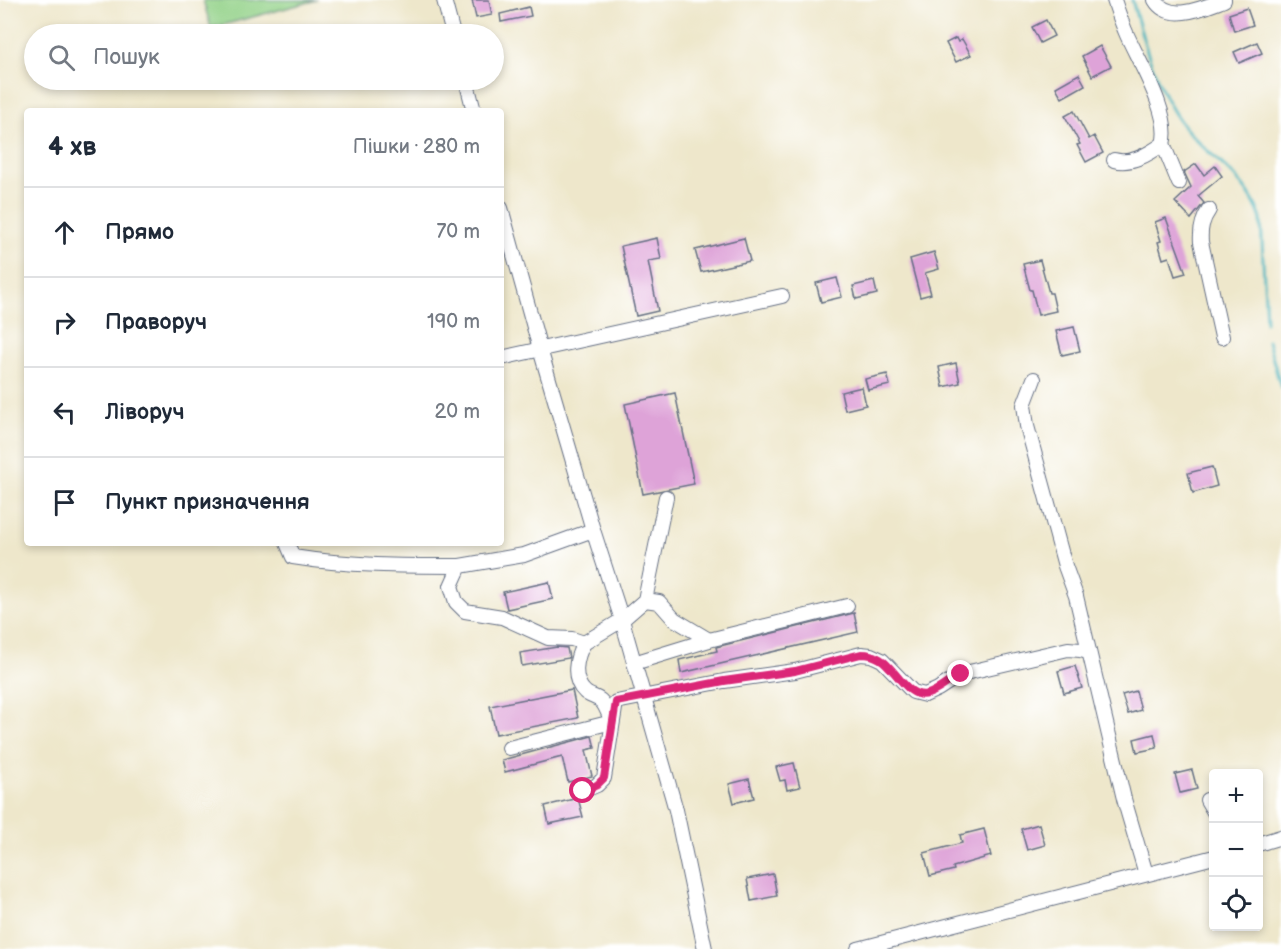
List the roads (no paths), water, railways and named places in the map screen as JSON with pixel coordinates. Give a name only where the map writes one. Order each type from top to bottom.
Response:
[{"type":"street","points":[[444,0],[450,24]]},
{"type":"street","points":[[1114,0],[1125,31],[1161,110],[1166,135],[1163,144],[1140,158],[1130,161],[1114,160]]},
{"type":"street","points":[[1155,0],[1158,5],[1173,11],[1190,12],[1224,0]]},
{"type":"street","points":[[469,90],[473,108]]},
{"type":"street","points":[[1163,144],[1179,183]]},
{"type":"street","points":[[1209,210],[1200,230],[1201,242],[1222,337]]},
{"type":"street","points":[[504,219],[676,810],[705,949]]},
{"type":"street","points":[[504,357],[782,296]]},
{"type":"street","points":[[1034,379],[1024,405],[1027,426],[1065,566],[1076,596],[1124,799],[1146,874]]},
{"type":"street","points":[[612,722],[603,702],[585,693],[580,686],[576,659],[584,643],[622,620],[645,600],[666,497]]},
{"type":"street","points":[[288,546],[293,557],[318,561],[382,566],[460,566],[524,555],[593,530]]},
{"type":"street","points":[[460,566],[451,586],[456,603],[465,611],[502,617],[548,638],[572,639],[584,643]]},
{"type":"street","points":[[645,600],[659,602],[674,619],[709,640]]},
{"type":"street","points":[[634,663],[709,640],[847,606]]},
{"type":"street","points":[[583,791],[597,785],[604,778],[616,702],[724,681],[795,671],[861,654],[882,660],[913,692],[925,695],[961,674],[1068,649],[1088,652]]},
{"type":"street","points":[[509,748],[612,722]]},
{"type":"street","points":[[1263,842],[1281,837]]},
{"type":"street","points":[[858,949],[1209,858]]},
{"type":"waterway","points":[[1132,0],[1152,65],[1173,111],[1193,136],[1237,179],[1255,204],[1261,219],[1266,322]]},
{"type":"waterway","points":[[1268,341],[1281,388]]}]
